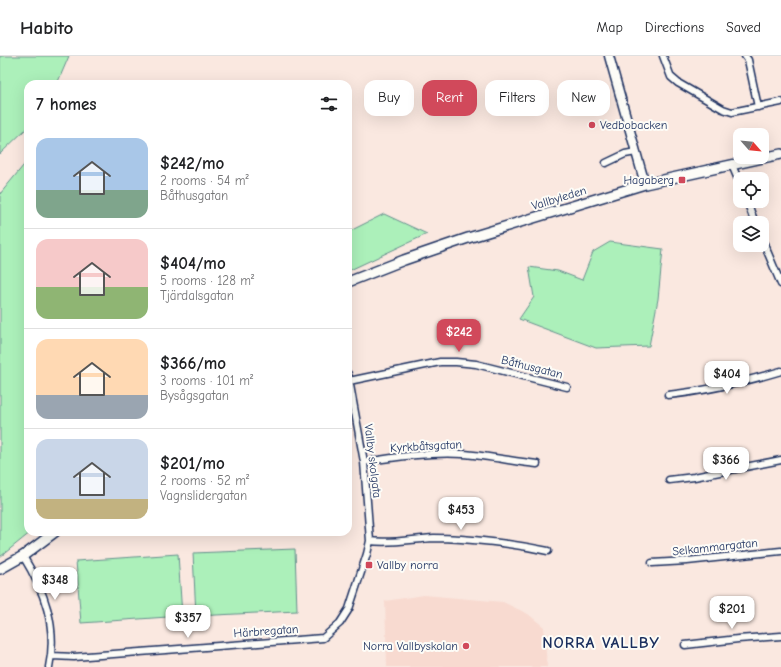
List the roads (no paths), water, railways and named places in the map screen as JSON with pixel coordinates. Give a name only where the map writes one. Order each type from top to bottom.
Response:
[{"type":"main road","name":"Vallbyleden","points":[[352,280],[404,260],[468,238],[645,184],[781,154]]},
{"type":"main road","points":[[0,569],[23,556],[50,536]]},
{"type":"street","points":[[609,56],[645,184]]},
{"type":"street","points":[[663,56],[672,77],[678,83],[723,109],[732,112],[781,102]]},
{"type":"street","points":[[745,56],[748,60],[758,107]]},
{"type":"street","points":[[606,163],[625,154],[636,152]]},
{"type":"street","points":[[732,165],[735,172]]},
{"type":"street","points":[[767,252],[781,284]]},
{"type":"street","name":"Båthusgatan","points":[[352,380],[440,362],[456,362],[476,364],[567,387]]},
{"type":"street","points":[[668,395],[696,392],[726,386],[781,371]]},
{"type":"street","name":"Vallby skolgata","points":[[352,397],[364,462],[370,541]]},
{"type":"street","name":"Kyrkbåtsgatan","points":[[364,462],[405,456],[464,454],[537,464]]},
{"type":"street","points":[[668,480],[708,475],[781,460]]},
{"type":"street","points":[[370,541],[379,542],[435,538],[465,540],[548,552]]},
{"type":"street","name":"Härbregatan","points":[[52,656],[82,656],[323,638],[340,622],[349,609],[370,541]]},
{"type":"street","name":"Selkammargatan","points":[[652,563],[687,561],[781,551]]},
{"type":"street","points":[[23,556],[39,587],[49,615],[52,634],[52,656],[49,667]]},
{"type":"street","points":[[686,645],[781,636]]},
{"type":"place","name":"Vedbobacken","points":[[592,125]]},
{"type":"place","name":"Hagaberg","points":[[682,180]]},
{"type":"place","name":"Vallby norra","points":[[369,565]]},
{"type":"place","name":"Norra Vallbyskolan","points":[[466,646]]},
{"type":"district","name":"NORRA VALLBY","points":[[601,642]]}]
